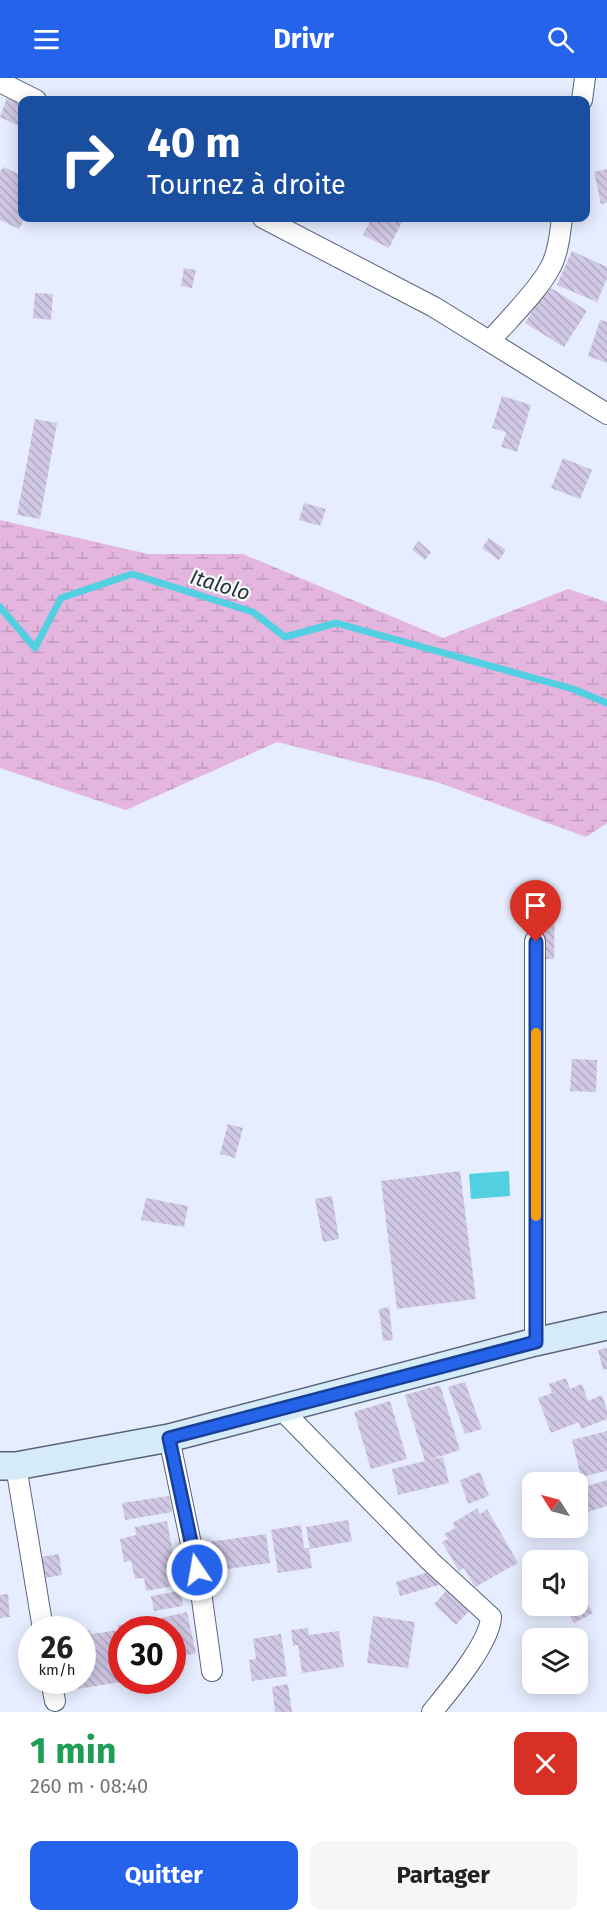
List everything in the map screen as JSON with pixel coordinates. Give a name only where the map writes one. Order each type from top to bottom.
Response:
[{"type":"street","points":[[583,96],[585,78]]},
{"type":"street","points":[[0,82],[28,96]]},
{"type":"street","points":[[271,222],[434,307],[607,414]]},
{"type":"street","points":[[490,341],[550,268],[560,236],[562,222]]},
{"type":"street","points":[[536,942],[536,1342]]},
{"type":"street","points":[[40,1616],[8,1466],[169,1438],[536,1342],[607,1326]]},
{"type":"street","points":[[280,1408],[430,1561],[491,1617],[491,1627],[484,1641],[432,1712]]},
{"type":"street","points":[[169,1438],[201,1592],[212,1671]]},
{"type":"street","points":[[54,1694],[55,1701]]},
{"type":"green space","points":[[0,520],[148,554],[243,554],[443,638],[568,589],[607,602],[607,823],[586,837],[440,783],[277,742],[126,810],[0,768]]},
{"type":"water","points":[[509,1171],[510,1196],[471,1199],[469,1174]]},
{"type":"building","points":[[7,98],[18,103],[18,126],[0,117]]},
{"type":"building","points":[[4,167],[18,174],[18,222],[23,222],[19,229],[0,220],[0,171]]},
{"type":"building","points":[[607,169],[607,203],[601,204],[594,172]]},
{"type":"building","points":[[370,222],[402,222],[389,248],[363,235]]},
{"type":"building","points":[[572,251],[607,267],[607,278],[597,302],[557,285]]},
{"type":"building","points":[[184,268],[196,270],[192,288],[181,286]]},
{"type":"building","points":[[548,286],[587,311],[564,347],[525,323]]},
{"type":"building","points":[[35,293],[53,294],[51,320],[33,318]]},
{"type":"building","points":[[600,320],[607,322],[607,363],[588,356]]},
{"type":"building","points":[[502,396],[531,405],[517,452],[501,447],[506,432],[492,428]]},
{"type":"building","points":[[35,419],[57,423],[40,519],[17,515]]},
{"type":"building","points":[[563,458],[592,470],[580,499],[551,488]]},
{"type":"building","points":[[304,503],[326,509],[320,526],[299,520]]},
{"type":"building","points":[[489,538],[506,550],[499,560],[482,548]]},
{"type":"building","points":[[418,541],[431,552],[425,560],[412,550]]},
{"type":"building","points":[[541,893],[555,893],[554,959],[540,959]]},
{"type":"building","points":[[572,1059],[597,1060],[596,1092],[570,1091]]},
{"type":"building","points":[[228,1124],[243,1128],[235,1158],[220,1154]]},
{"type":"building","points":[[460,1171],[476,1299],[397,1309],[381,1181]]},
{"type":"building","points":[[332,1196],[339,1239],[323,1242],[315,1199]]},
{"type":"building","points":[[146,1198],[188,1206],[184,1227],[141,1220]]},
{"type":"building","points":[[389,1307],[393,1340],[383,1341],[379,1309]]},
{"type":"building","points":[[607,1348],[607,1369],[603,1370],[598,1350]]},
{"type":"building","points":[[566,1378],[570,1389],[582,1384],[588,1401],[602,1395],[607,1410],[607,1419],[581,1429],[579,1422],[551,1433],[538,1398],[552,1393],[549,1384]]},
{"type":"building","points":[[465,1382],[482,1429],[465,1434],[448,1387]]},
{"type":"building","points":[[440,1385],[460,1450],[428,1460],[443,1457],[449,1483],[398,1495],[392,1469],[425,1461],[405,1395]]},
{"type":"building","points":[[390,1401],[407,1459],[371,1469],[354,1412]]},
{"type":"building","points":[[607,1431],[607,1471],[588,1475],[588,1472],[580,1472],[572,1440]]},
{"type":"building","points":[[480,1472],[489,1496],[468,1504],[460,1480]]},
{"type":"building","points":[[607,1480],[607,1506],[588,1512],[588,1486]]},
{"type":"building","points":[[169,1496],[172,1512],[125,1520],[122,1503]]},
{"type":"building","points":[[477,1508],[480,1514],[487,1509],[518,1563],[475,1587],[464,1568],[459,1571],[442,1542],[448,1539],[444,1534],[455,1528],[453,1523]]},
{"type":"building","points":[[348,1520],[352,1541],[310,1549],[306,1527]]},
{"type":"building","points":[[167,1521],[179,1585],[146,1591],[144,1578],[135,1579],[131,1561],[124,1562],[120,1539],[136,1535],[135,1527]]},
{"type":"building","points":[[301,1525],[304,1548],[309,1548],[312,1568],[278,1573],[271,1530]]},
{"type":"building","points":[[266,1534],[270,1563],[212,1571],[208,1542]]},
{"type":"building","points":[[59,1554],[62,1575],[45,1578],[41,1557]]},
{"type":"building","points":[[435,1570],[439,1585],[400,1596],[396,1582]]},
{"type":"building","points":[[448,1589],[470,1610],[456,1625],[434,1604]]},
{"type":"building","points":[[180,1591],[183,1606],[154,1611],[151,1596]]},
{"type":"building","points":[[8,1594],[10,1617],[0,1618],[0,1595]]},
{"type":"building","points":[[588,1603],[593,1613],[588,1616]]},
{"type":"building","points":[[187,1612],[196,1653],[186,1656],[186,1616],[170,1616]]},
{"type":"building","points":[[373,1616],[415,1622],[408,1668],[367,1663]]},
{"type":"building","points":[[570,1616],[587,1616],[574,1623]]},
{"type":"building","points":[[308,1628],[309,1635],[339,1631],[344,1667],[302,1673],[298,1645],[293,1646],[291,1630]]},
{"type":"building","points":[[108,1632],[108,1684],[96,1686],[96,1633]]},
{"type":"building","points":[[281,1634],[287,1676],[252,1681],[249,1660],[256,1659],[253,1639]]},
{"type":"building","points":[[288,1684],[292,1712],[275,1712],[272,1687]]},
{"type":"waterway","name":"Italolo","points":[[0,607],[35,648],[61,598],[132,574],[253,612],[285,637],[336,623],[573,689],[607,703]]},
{"type":"slow traffic","points":[[536,1033],[536,1216]]},
{"type":"route","points":[[197,1570],[169,1438],[536,1342],[536,942]]}]
